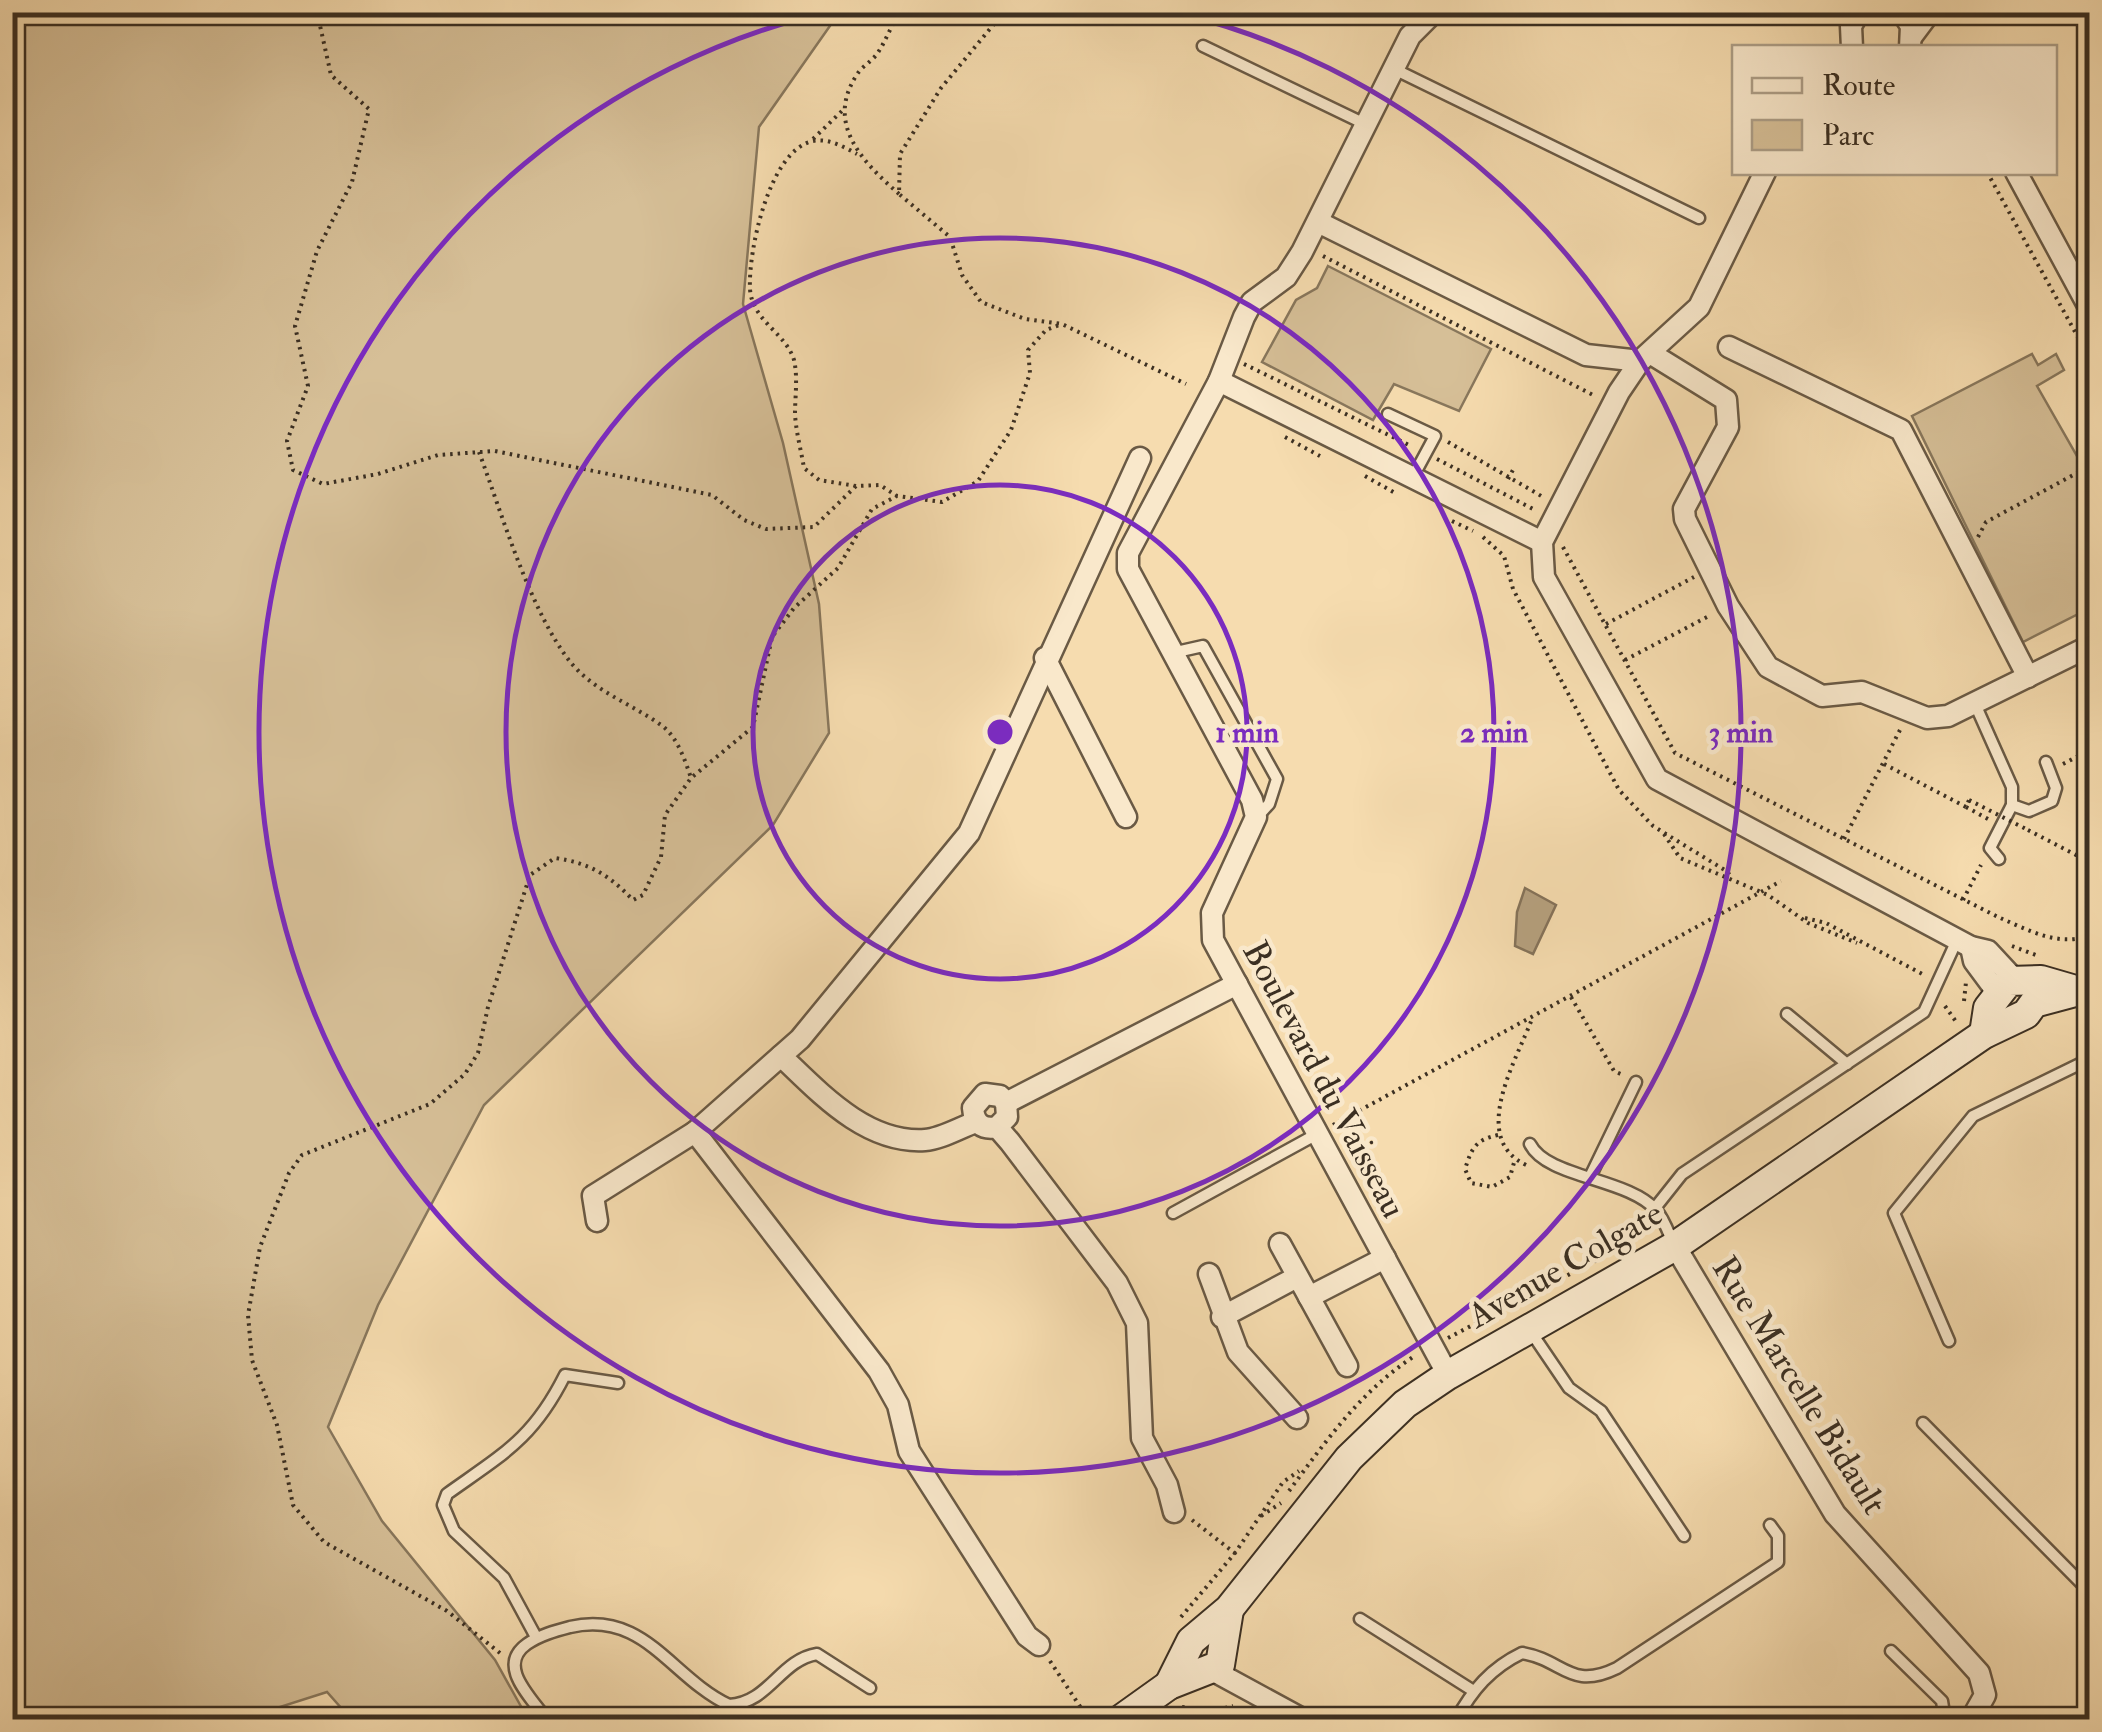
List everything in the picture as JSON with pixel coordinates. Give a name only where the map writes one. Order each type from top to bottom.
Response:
[{"type":"street","points":[[1256,817],[1252,800],[1134,584],[1128,553],[1219,380],[1252,302],[1286,277],[1317,233],[1410,36],[1434,12]]},
{"type":"street","points":[[1850,44],[1859,12]]},
{"type":"street","points":[[1902,12],[1913,43]]},
{"type":"street","points":[[1913,43],[1930,12]]},
{"type":"street","points":[[1834,13],[1850,44]]},
{"type":"street","points":[[1764,175],[1698,307],[1644,357],[1612,404],[1542,542],[1544,576],[1657,779],[1965,942],[1974,961],[2018,991],[2040,980],[2081,985]]},
{"type":"street","points":[[2018,175],[2090,309]]},
{"type":"street","points":[[1317,233],[1586,356],[1644,357],[1710,388],[1726,400],[1730,413],[1728,427],[1684,510],[1691,538],[1756,653],[1768,667],[1822,696],[1862,692],[1926,718],[1948,716],[2090,646]]},
{"type":"street","points":[[1729,347],[1901,430],[2028,677]]},
{"type":"street","points":[[1219,380],[1542,542]]},
{"type":"street","points":[[597,1220],[593,1196],[695,1132],[800,1039],[969,833],[1045,658],[1140,458]]},
{"type":"street","points":[[1045,658],[1126,818]]},
{"type":"street","name":"Boulevard du Vaisseau","points":[[1256,817],[1212,913],[1213,940],[1448,1375]]},
{"type":"street","points":[[1006,1102],[1237,984]]},
{"type":"street","name":"Avenue Colgate","points":[[1120,1720],[1171,1695],[1229,1609],[1349,1458],[1405,1404],[1528,1328],[1675,1246],[1973,1033],[2004,1026],[2018,991]]},
{"type":"street","points":[[781,1056],[846,1114],[885,1135],[926,1140],[987,1124],[1007,1118],[1006,1102]]},
{"type":"street","points":[[1006,1102],[991,1093],[981,1096],[973,1108],[1117,1283],[1137,1323],[1142,1438],[1174,1512]]},
{"type":"street","points":[[695,1132],[879,1371],[898,1404],[908,1451],[1027,1636],[1039,1645]]},
{"type":"street","points":[[1280,1244],[1347,1366]]},
{"type":"street","name":"Rue Marcelle Bidault","points":[[1675,1246],[1835,1514],[1979,1673],[1985,1695],[1971,1720]]},
{"type":"street","points":[[1310,1297],[1385,1258]]},
{"type":"street","points":[[1209,1274],[1238,1352],[1297,1418]]},
{"type":"street","points":[[1222,1317],[1297,1276]]},
{"type":"street","points":[[1204,1650],[1246,1685],[1304,1720]]},
{"type":"lane","points":[[1203,46],[1366,125]]},
{"type":"lane","points":[[1394,68],[1698,218]]},
{"type":"lane","points":[[1388,414],[1434,436],[1414,476]]},
{"type":"lane","points":[[1172,654],[1203,646],[1277,779],[1270,804],[1256,817]]},
{"type":"lane","points":[[1974,703],[2006,768],[2012,806],[1990,848],[1999,859]]},
{"type":"lane","points":[[2012,806],[2029,811],[2052,801],[2056,788],[2046,762]]},
{"type":"lane","points":[[1655,1208],[1682,1174],[1924,1012],[1965,942]]},
{"type":"lane","points":[[1788,1014],[1847,1064]]},
{"type":"lane","points":[[1949,1341],[1894,1213],[1973,1116],[2090,1059]]},
{"type":"lane","points":[[1591,1175],[1636,1082]]},
{"type":"lane","points":[[1173,1213],[1317,1134]]},
{"type":"lane","points":[[1530,1144],[1536,1155],[1547,1162],[1591,1175],[1655,1208],[1675,1246]]},
{"type":"lane","points":[[1528,1328],[1569,1388],[1602,1411],[1684,1536]]},
{"type":"lane","points":[[536,1638],[504,1578],[454,1530],[443,1506],[447,1494],[526,1438],[565,1375],[618,1383]]},
{"type":"lane","points":[[1922,1423],[2090,1592]]},
{"type":"lane","points":[[1456,1720],[1472,1690],[1504,1662],[1522,1653],[1575,1677],[1596,1678],[1617,1668],[1778,1562],[1778,1536],[1770,1525]]},
{"type":"lane","points":[[1360,1619],[1472,1690]]},
{"type":"lane","points":[[547,1720],[516,1676],[512,1662],[516,1651],[536,1638],[590,1623],[622,1626],[728,1705],[757,1699],[801,1656],[817,1654],[870,1688]]},
{"type":"lane","points":[[1890,1651],[1942,1701],[1945,1720]]},
{"type":"lane","points":[[1693,1720],[1710,1714],[1721,1720]]},
{"type":"path","points":[[316,12],[331,75],[369,109],[352,182],[318,251],[295,326],[308,386],[287,441],[293,470],[323,484],[378,474],[438,455],[479,452],[534,456],[645,485],[712,495],[744,520],[766,529],[814,527],[856,486]]},
{"type":"path","points":[[857,154],[847,135],[845,108],[857,73],[877,55],[900,12]]},
{"type":"path","points":[[899,194],[900,154],[941,88],[1004,12]]},
{"type":"path","points":[[845,108],[813,141],[799,148],[769,190],[750,292],[767,327],[794,359],[795,420],[804,468],[819,480],[880,485],[897,496],[942,502],[978,481],[1011,430],[1030,373],[1028,350],[1046,330],[1062,324]]},
{"type":"path","points":[[813,141],[841,144],[857,154],[950,237],[962,275],[980,302],[1025,318],[1062,324],[1186,384]]},
{"type":"path","points":[[1988,175],[2090,360]]},
{"type":"path","points":[[1317,233],[1322,256],[1612,404]]},
{"type":"path","points":[[1236,360],[1563,526],[1560,542],[1676,753],[1962,900],[2047,937],[2078,940],[2090,935]]},
{"type":"path","points":[[1284,435],[1317,456],[1325,455]]},
{"type":"path","points":[[1434,436],[1542,496]]},
{"type":"path","points":[[479,452],[528,580],[573,665],[620,704],[664,726],[692,778]]},
{"type":"path","points":[[1959,545],[1978,537],[1986,522],[2090,466]]},
{"type":"path","points":[[1508,479],[1514,468]]},
{"type":"path","points":[[1364,474],[1390,493],[1397,493]]},
{"type":"path","points":[[512,1662],[447,1611],[324,1542],[294,1505],[277,1425],[252,1360],[248,1315],[260,1247],[288,1173],[302,1155],[430,1104],[465,1074],[478,1054],[488,1007],[530,876],[556,858],[587,863],[612,878],[633,900],[643,895],[660,857],[666,815],[692,778],[752,727],[772,637],[794,608],[838,568],[872,509],[897,496]]},
{"type":"path","points":[[1452,521],[1473,531],[1504,556],[1514,589],[1619,790],[1664,834],[1680,858],[1760,892],[1844,941],[1858,943],[1929,978]]},
{"type":"path","points":[[1606,624],[1708,569]]},
{"type":"path","points":[[1625,660],[1701,620]]},
{"type":"path","points":[[1844,840],[1910,710]]},
{"type":"path","points":[[2060,765],[2087,751],[2090,765]]},
{"type":"path","points":[[1883,764],[2002,826]]},
{"type":"path","points":[[2090,788],[2090,799]]},
{"type":"path","points":[[1966,808],[1969,800],[2076,855],[2090,848]]},
{"type":"path","points":[[1664,834],[1728,872],[1730,879]]},
{"type":"path","points":[[1962,900],[1984,859]]},
{"type":"path","points":[[1317,1134],[1781,881]]},
{"type":"path","points":[[2078,940],[2081,985]]},
{"type":"path","points":[[2007,949],[2012,946],[2018,991]]},
{"type":"path","points":[[1943,1033],[1964,1014],[1962,992],[1970,976]]},
{"type":"path","points":[[1571,997],[1614,1070],[1636,1082]]},
{"type":"path","points":[[1932,1000],[1942,1002],[1957,1023],[1973,1033]]},
{"type":"path","points":[[1528,1165],[1515,1159],[1498,1136],[1497,1110],[1532,1018]]},
{"type":"path","points":[[1498,1136],[1480,1139],[1472,1147],[1464,1169],[1472,1183],[1492,1187],[1510,1178],[1515,1159]]},
{"type":"path","points":[[1445,1340],[1614,1252]]},
{"type":"path","points":[[1261,1516],[1281,1503],[1343,1416],[1359,1405],[1384,1376],[1419,1353]]},
{"type":"path","points":[[1204,1650],[1203,1588],[1235,1554],[1284,1482],[1301,1470]]},
{"type":"path","points":[[1174,1512],[1246,1562]]},
{"type":"path","points":[[1039,1645],[1089,1720]]},
{"type":"path","points":[[1171,1695],[1212,1711]]},
{"type":"green space","points":[[12,13],[839,13],[759,127],[743,304],[783,443],[819,604],[829,733],[773,825],[484,1105],[378,1305],[328,1427],[382,1521],[495,1660],[528,1719],[351,1719],[327,1692],[264,1712],[256,1719],[13,1719]]},
{"type":"green space","points":[[1328,266],[1491,349],[1459,411],[1394,384],[1373,420],[1262,362],[1296,300],[1317,288]]},
{"type":"green space","points":[[2032,354],[2038,365],[2056,354],[2064,370],[2037,386],[2077,456],[2089,450],[2090,608],[2023,642],[1912,416]]},
{"type":"shaded area","points":[[1525,888],[1556,905],[1533,954],[1515,946],[1517,912]]}]
